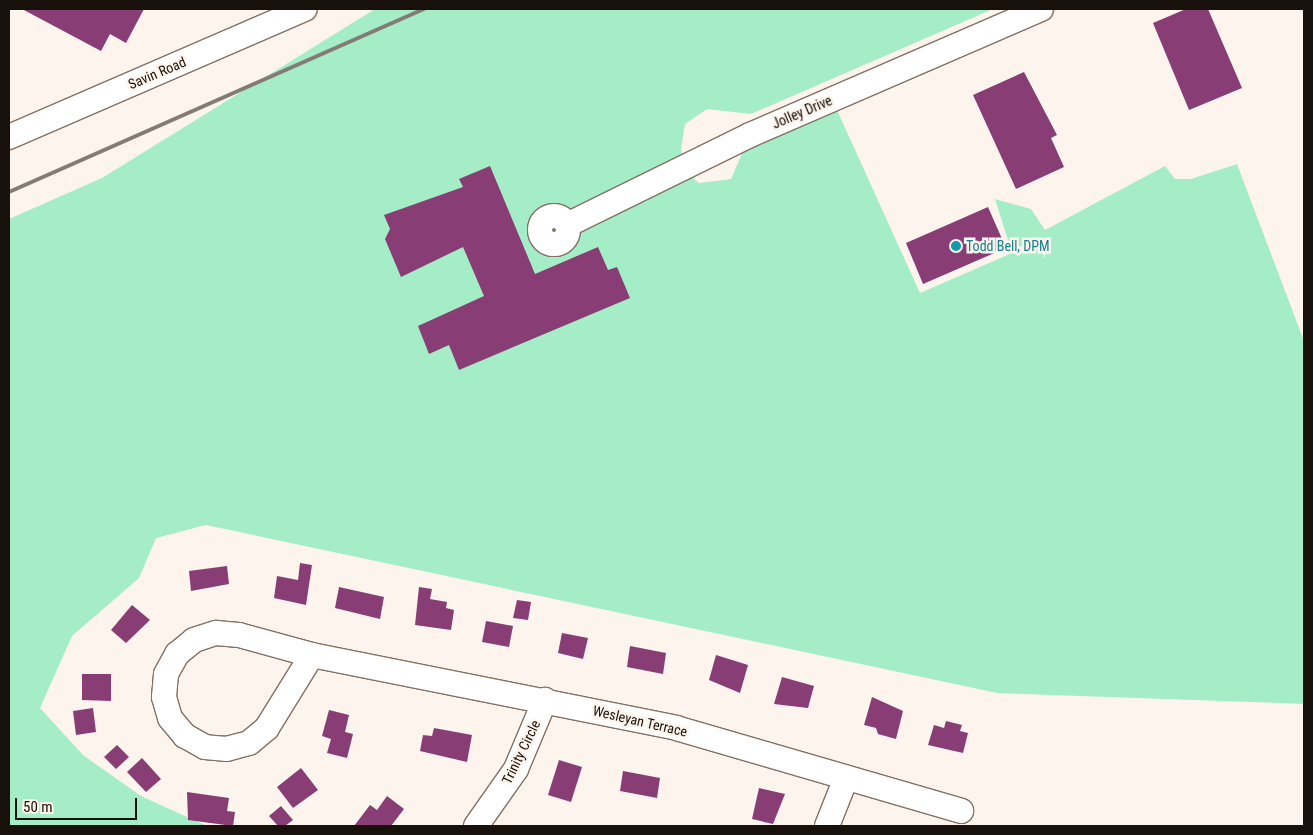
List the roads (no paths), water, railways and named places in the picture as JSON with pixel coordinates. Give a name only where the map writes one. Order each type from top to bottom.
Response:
[{"type":"street","name":"Savin Road","points":[[9,137],[306,9]]},
{"type":"street","name":"Jolley Drive","points":[[567,225],[750,135],[1041,9]]},
{"type":"street","name":"Wesleyan Terrace","points":[[312,655],[266,728],[249,743],[227,749],[205,747],[185,736],[170,718],[164,697],[166,674],[177,654],[194,640],[216,633],[239,635],[312,655],[546,700],[676,728],[961,811]]},
{"type":"street","name":"Trinity Circle","points":[[476,826],[516,769],[546,700]]},
{"type":"street","points":[[827,826],[846,778]]},
{"type":"railway","points":[[9,192],[424,9]]},
{"type":"place","name":"Todd Bell, DPM","points":[[956,246]]}]
